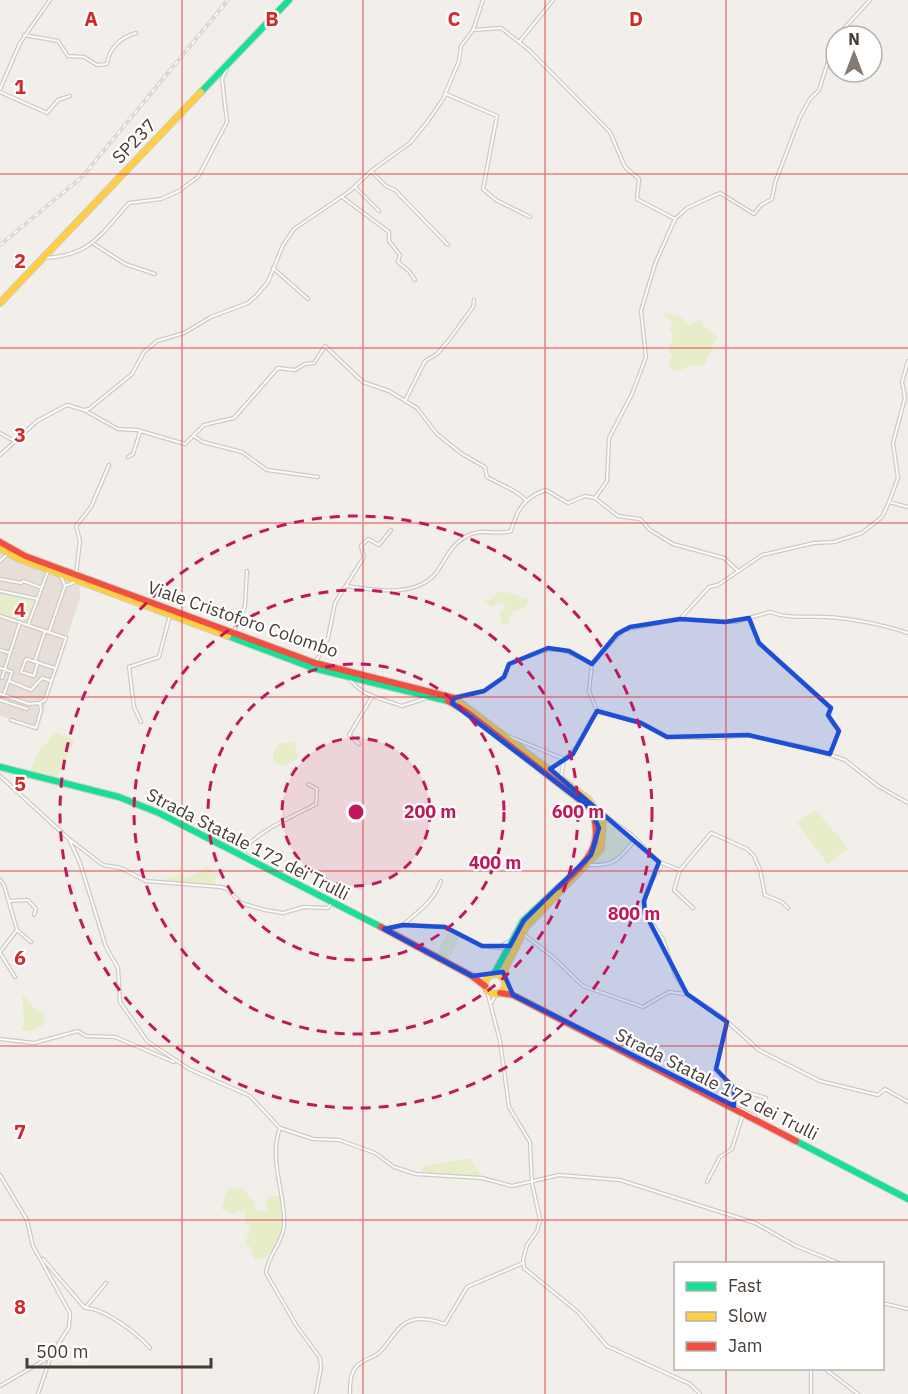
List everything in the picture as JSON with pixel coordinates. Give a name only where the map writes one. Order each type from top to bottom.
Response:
[{"type":"main road","name":"SP237","points":[[0,303],[289,0]]},
{"type":"main road","name":"Viale Cristoforo Colombo","points":[[0,542],[10,552]]},
{"type":"main road","name":"Viale Cristoforo Colombo","points":[[0,548],[151,606],[233,633],[314,666],[453,700],[506,735],[600,812]]},
{"type":"main road","name":"Viale Cristoforo Colombo","points":[[49,568],[60,574],[77,578]]},
{"type":"main road","name":"Viale Cristoforo Colombo","points":[[151,606],[170,615],[348,677],[453,700],[590,808],[598,823],[598,842],[591,855],[533,910],[491,975],[486,988]]},
{"type":"main road","name":"Strada Statale 172 dei Trulli","points":[[0,767],[119,797],[159,813],[472,976],[497,994],[513,996],[908,1199]]},
{"type":"main road","points":[[497,994],[504,982],[505,969],[522,933],[531,920],[588,865],[603,842],[604,828],[600,812]]},
{"type":"main road","name":"Strada Statale 172 dei Trulli","points":[[472,976],[491,975]]},
{"type":"main road","points":[[491,975],[504,982]]},
{"type":"main road","name":"Strada Statale 172 dei Trulli","points":[[504,982],[513,996]]},
{"type":"street","points":[[50,0],[24,35],[0,91],[47,113],[58,100],[70,96]]},
{"type":"street","points":[[84,410],[89,409],[132,374],[144,352],[156,341],[184,333],[211,317],[248,303],[268,282],[283,245],[294,229],[342,197],[371,171],[410,143],[434,113],[445,94],[459,61],[461,46],[473,30],[483,0]]},
{"type":"street","points":[[520,42],[553,0]]},
{"type":"street","points":[[848,24],[870,0]]},
{"type":"street","points":[[473,30],[501,28],[520,42],[610,132],[625,166],[639,179],[637,199],[675,219]]},
{"type":"street","points":[[24,35],[58,41],[68,56],[84,57],[97,65],[106,64],[113,47],[124,36],[135,33]]},
{"type":"street","points":[[43,258],[66,254],[94,244],[131,202],[161,200],[179,191],[198,177],[226,122],[222,79],[229,69],[228,64]]},
{"type":"street","points":[[595,498],[607,481],[609,438],[632,394],[646,357],[641,311],[655,264],[675,219],[687,208],[720,193],[754,214],[761,205],[772,199],[775,183],[800,117],[810,99],[819,90],[824,74]]},
{"type":"street","points":[[445,94],[497,116],[483,189],[496,200],[530,217]]},
{"type":"street","points":[[371,171],[386,186],[395,190],[448,245]]},
{"type":"street","points":[[355,187],[379,211]]},
{"type":"street","points":[[342,197],[388,232],[389,241],[400,253],[398,262],[409,271],[415,280]]},
{"type":"street","points":[[94,244],[125,264],[155,274]]},
{"type":"street","points":[[273,268],[308,299]]},
{"type":"street","points":[[405,401],[425,361],[437,354],[449,340],[473,307],[474,300]]},
{"type":"street","points":[[0,455],[37,421],[64,406],[84,410],[118,429],[140,432],[182,444],[195,437],[204,425],[234,418],[278,368],[296,370],[305,364],[314,363],[325,346],[363,382],[389,391],[417,408],[437,434],[462,454],[486,468],[487,477],[506,488],[511,488],[526,500]]},
{"type":"street","points":[[680,619],[709,587],[718,585],[762,555],[850,538],[876,523],[884,514],[898,477],[893,443],[905,398],[902,382],[908,361]]},
{"type":"street","points":[[128,457],[133,454],[140,432]]},
{"type":"street","points":[[0,433],[16,442]]},
{"type":"street","points":[[195,437],[202,442],[242,452],[267,470],[318,477]]},
{"type":"street","points":[[49,633],[65,586],[77,578],[80,541],[76,526],[91,508],[109,465]]},
{"type":"street","points":[[347,586],[379,591],[413,587],[435,573],[452,547],[467,536],[482,530],[510,531],[518,509],[526,500],[546,490],[568,503],[585,496],[595,498],[618,516],[640,519],[650,530],[673,544],[724,558],[738,571]]},
{"type":"street","points":[[889,502],[908,507]]},
{"type":"street","points":[[314,666],[328,638],[335,603],[364,557],[361,546],[368,539],[379,545],[391,530]]},
{"type":"street","points":[[0,561],[10,552]]},
{"type":"street","points":[[28,625],[49,568]]},
{"type":"street","points":[[233,633],[245,606],[247,571]]},
{"type":"street","points":[[60,574],[65,586]]},
{"type":"street","points":[[0,579],[21,583],[23,581],[42,588]]},
{"type":"street","points":[[0,591],[38,599]]},
{"type":"street","points":[[597,711],[589,691],[592,664],[623,630],[680,619],[725,622],[770,612],[780,617],[837,618],[884,625],[908,633]]},
{"type":"street","points":[[141,722],[134,707],[129,667],[159,657],[170,615]]},
{"type":"street","points":[[0,616],[66,638],[45,700],[40,704],[0,694]]},
{"type":"street","points":[[749,618],[759,643],[831,708],[828,717],[839,731],[830,754]]},
{"type":"street","points":[[2,678],[20,622]]},
{"type":"street","points":[[45,631],[36,662],[34,676],[21,672],[26,658],[36,662],[56,668]]},
{"type":"street","points":[[453,700],[484,691],[504,677],[508,664],[548,648],[569,651],[592,664]]},
{"type":"street","points":[[0,650],[10,653]]},
{"type":"street","points":[[0,668],[12,672],[4,695]]},
{"type":"street","points":[[348,677],[367,696],[391,700],[402,706],[432,697]]},
{"type":"street","points":[[9,681],[31,690],[42,678],[51,681]]},
{"type":"street","points":[[359,744],[349,735],[372,697]]},
{"type":"street","points":[[0,700],[27,709]]},
{"type":"street","points":[[18,706],[19,700]]},
{"type":"street","points":[[11,720],[36,728],[41,711],[40,704]]},
{"type":"street","points":[[597,711],[641,723],[667,737],[718,738],[748,735],[830,754],[845,760],[878,786],[908,803]]},
{"type":"street","points":[[564,759],[573,754],[588,722],[597,711]]},
{"type":"street","points":[[506,735],[564,759]]},
{"type":"street","points":[[561,778],[564,759]]},
{"type":"street","points":[[0,777],[69,839],[103,865],[121,868],[146,881],[221,886],[241,903],[283,913],[304,907],[328,908],[332,902]]},
{"type":"street","points":[[253,862],[254,859],[243,852],[249,844],[285,819],[296,817],[316,804],[317,789],[308,784]]},
{"type":"street","points":[[600,812],[636,839],[659,862],[680,870]]},
{"type":"street","points":[[693,908],[674,890],[680,870],[711,833],[750,852],[760,870],[765,895],[782,902],[788,909]]},
{"type":"street","points":[[69,839],[80,863],[105,947],[118,968],[120,1002],[147,1041],[185,1066]]},
{"type":"street","points":[[588,865],[609,866],[623,855],[636,839]]},
{"type":"street","points":[[659,862],[661,867],[648,886],[644,901],[645,913],[663,939],[675,975],[687,994],[727,1022],[759,1050],[820,1081],[878,1095],[885,1089],[908,1102]]},
{"type":"street","points":[[0,880],[9,900],[17,930],[31,942]]},
{"type":"street","points":[[403,925],[427,905],[437,892],[441,881]]},
{"type":"street","points":[[9,900],[28,900],[36,909],[34,915]]},
{"type":"street","points":[[384,929],[403,925],[445,927],[482,946],[501,946],[509,949]]},
{"type":"street","points":[[15,977],[0,953],[17,930]]},
{"type":"street","points":[[522,933],[554,958],[583,986],[611,998],[643,1007],[669,992],[687,994]]},
{"type":"street","points":[[501,946],[514,938]]},
{"type":"street","points":[[486,988],[500,1041],[509,1107],[530,1142],[532,1183],[540,1220],[537,1231],[527,1245],[524,1268],[578,1312],[607,1346],[690,1384],[700,1394]]},
{"type":"street","points":[[492,1005],[497,994]]},
{"type":"street","points":[[727,1022],[716,1067],[734,1088],[766,1098]]},
{"type":"street","points":[[0,1039],[34,1043],[78,1030],[86,1036],[115,1037],[250,1096],[280,1128],[313,1139],[339,1140],[375,1153],[394,1167],[416,1174],[482,1178],[512,1186],[559,1175],[620,1180],[755,1223],[796,1246],[838,1262]]},
{"type":"street","points":[[734,1088],[734,1106]]},
{"type":"street","points":[[714,1099],[720,1098],[755,1116]]},
{"type":"street","points":[[707,1182],[720,1157],[732,1149],[743,1114]]},
{"type":"street","points":[[280,1128],[276,1154],[283,1230],[278,1247],[267,1264],[266,1273],[296,1325],[320,1358],[318,1393]]},
{"type":"street","points":[[0,1175],[27,1220],[30,1238],[70,1313],[69,1327],[51,1356],[38,1394]]},
{"type":"street","points":[[37,1252],[85,1308],[99,1309],[140,1336],[150,1347]]},
{"type":"street","points":[[350,1394],[351,1378],[355,1368],[368,1357],[377,1355],[390,1337],[411,1320],[426,1319],[445,1324],[467,1287],[523,1263]]},
{"type":"street","points":[[85,1308],[106,1282]]},
{"type":"street","points":[[884,1303],[908,1309]]},
{"type":"street","points":[[0,1386],[51,1356]]},
{"type":"street","points":[[811,1370],[811,1394]]},
{"type":"street","points":[[827,1370],[858,1394]]},
{"type":"highlighted area","points":[[749,618],[759,643],[831,708],[828,715],[839,731],[830,754],[748,735],[667,737],[641,723],[597,711],[573,754],[550,769],[659,862],[644,901],[645,913],[687,994],[727,1022],[716,1069],[734,1088],[734,1106],[513,995],[503,972],[472,976],[384,929],[403,925],[445,927],[482,946],[510,946],[524,920],[591,855],[599,828],[590,808],[452,703],[454,698],[484,691],[504,677],[509,664],[548,648],[569,651],[592,664],[617,634],[630,627],[680,619],[725,622]]},
{"type":"shaded area","points":[[0,542],[12,550],[79,576],[80,597],[37,731],[0,715]]},
{"type":"green space","points":[[661,314],[679,316],[690,326],[700,319],[704,327],[717,337],[704,366],[690,365],[677,372],[668,368],[672,355],[668,353],[673,335],[669,331],[673,322]]},
{"type":"green space","points":[[499,591],[515,594],[523,599],[524,596],[528,602],[523,609],[511,615],[508,624],[503,625],[499,614],[506,606],[502,602],[492,607],[483,601],[491,600]]},
{"type":"green space","points":[[0,594],[35,601],[28,618],[21,620],[0,613]]},
{"type":"green space","points":[[54,732],[75,740],[56,781],[29,774],[41,746],[49,742]]},
{"type":"green space","points":[[295,742],[299,759],[282,766],[275,763],[273,754],[279,745]]},
{"type":"green space","points":[[599,807],[637,837],[618,858],[599,864],[592,863],[601,850],[605,837],[604,822]]},
{"type":"green space","points":[[816,810],[848,848],[828,864],[796,822]]},
{"type":"green space","points":[[205,866],[218,874],[214,885],[164,882],[165,879],[183,874],[185,879],[204,870]]},
{"type":"green space","points":[[450,929],[461,934],[448,961],[436,954]]},
{"type":"green space","points":[[22,994],[31,1005],[45,1015],[43,1025],[32,1031],[21,1030],[24,1022]]},
{"type":"green space","points":[[470,1158],[482,1177],[421,1174],[421,1167]]},
{"type":"green space","points":[[228,1188],[243,1189],[254,1202],[256,1211],[268,1211],[265,1203],[269,1197],[281,1195],[283,1228],[281,1236],[267,1257],[254,1260],[251,1247],[245,1245],[250,1228],[245,1224],[246,1212],[238,1210],[235,1214],[221,1209]]},
{"type":"railway","points":[[0,245],[82,177],[228,0]]},
{"type":"traffic: fast","points":[[201,92],[289,0]]},
{"type":"traffic: fast","points":[[228,636],[313,668],[448,701]]},
{"type":"traffic: fast","points":[[0,767],[119,797],[159,813],[381,927]]},
{"type":"traffic: fast","points":[[494,974],[523,921],[559,887]]},
{"type":"traffic: fast","points":[[796,1141],[908,1199]]},
{"type":"traffic: slow","points":[[0,303],[201,92]]},
{"type":"traffic: slow","points":[[0,548],[17,558],[228,636]]},
{"type":"traffic: slow","points":[[454,698],[589,800],[603,822],[601,849],[526,927],[505,969],[504,979]]},
{"type":"traffic: slow","points":[[495,974],[502,977],[505,984],[502,991],[495,994],[488,991],[485,984],[488,977],[495,974]]},
{"type":"traffic: jam","points":[[0,542],[25,556],[315,663],[454,698]]},
{"type":"traffic: jam","points":[[448,701],[467,712],[590,808],[595,820],[595,842],[578,870],[559,887]]},
{"type":"traffic: jam","points":[[381,927],[472,976],[485,986]]},
{"type":"traffic: jam","points":[[500,993],[513,995],[796,1141]]}]
